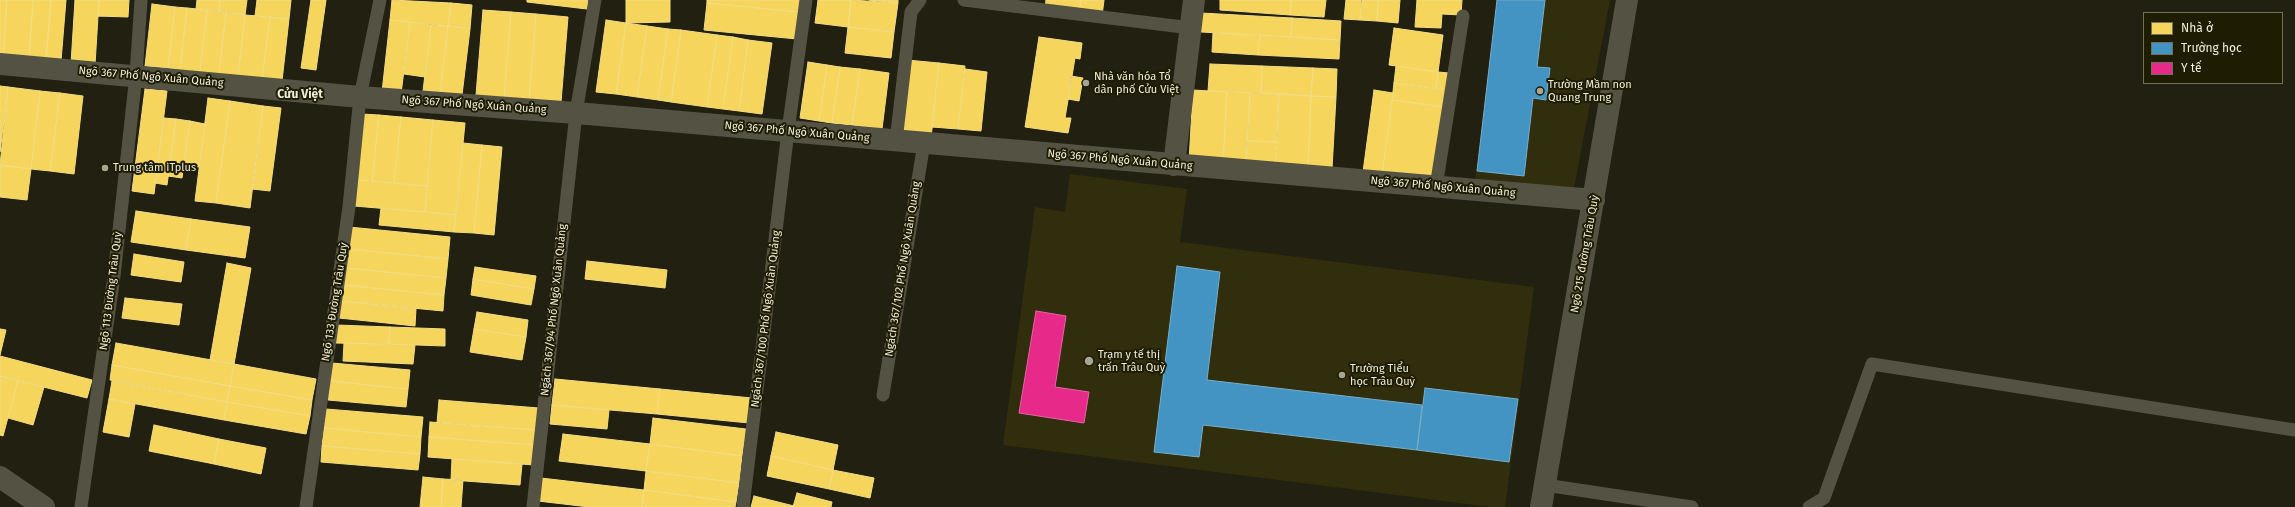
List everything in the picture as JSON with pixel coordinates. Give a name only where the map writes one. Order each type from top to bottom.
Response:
[{"type":"street","points":[[1174,164],[1194,0]]},
{"type":"street","name":"Ngõ 215 đường Trâu Quỳ","points":[[1542,507],[1628,0]]},
{"type":"street","name":"Ngõ 367 Phố Ngô Xuân Quảng","points":[[0,64],[136,75],[360,97],[576,113],[1594,200]]},
{"type":"street","points":[[0,477],[44,507]]},
{"type":"lane","name":"Ngõ 113 Đường Trâu Quỳ","points":[[81,507],[114,276],[136,75],[141,0]]},
{"type":"lane","name":"Ngõ 133 Đường Trâu Quỳ","points":[[306,507],[349,207],[360,97],[380,0]]},
{"type":"lane","name":"Ngách 367/94 Phố Ngô Xuân Quảng","points":[[533,507],[576,113],[595,0]]},
{"type":"lane","name":"Ngách 367/100 Phố Ngô Xuân Quảng","points":[[743,507],[788,131],[806,0]]},
{"type":"lane","points":[[964,0],[1191,28]]},
{"type":"lane","points":[[896,141],[911,12],[918,2]]},
{"type":"lane","points":[[1436,187],[1463,16]]},
{"type":"lane","name":"Ngách 367/102 Phố Ngô Xuân Quảng","points":[[883,396],[924,143]]},
{"type":"lane","points":[[1809,507],[1824,498],[1872,364],[2295,430]]},
{"type":"lane","points":[[1545,485],[1692,507]]},
{"type":"shaded area","name":"Trường Mầm non Quang Trung","points":[[1497,0],[1610,0],[1574,188],[1475,181]]},
{"type":"shaded area","name":"Trường Tiểu học Trâu Quỳ","points":[[1070,174],[1187,189],[1180,242],[1534,287],[1505,507],[1491,507],[1003,445],[1035,207],[1065,212]]},
{"type":"building: Nhà ở","points":[[0,0],[7,0],[3,57],[0,56]]},
{"type":"building: Nhà ở","points":[[7,0],[33,0],[29,59],[3,57]]},
{"type":"building: Nhà ở","points":[[33,0],[51,0],[46,60],[29,59]]},
{"type":"building: Nhà ở","points":[[51,0],[66,0],[61,61],[46,60]]},
{"type":"building: Nhà ở","points":[[75,0],[99,0],[95,65],[71,64]]},
{"type":"building: Nhà ở","points":[[99,0],[129,0],[128,17],[98,16]]},
{"type":"building: Nhà ở","points":[[197,0],[220,0],[219,12],[196,9]]},
{"type":"building: Nhà ở","points":[[220,0],[247,0],[245,15],[219,12]]},
{"type":"building: Nhà ở","points":[[257,0],[291,0],[289,19],[255,16]]},
{"type":"building: Nhà ở","points":[[311,0],[326,0],[316,70],[301,68]]},
{"type":"building: Nhà ở","points":[[392,0],[451,3],[448,26],[390,20]]},
{"type":"building: Nhà ở","points":[[527,0],[588,0],[587,9],[527,2]]},
{"type":"building: Nhà ở","points":[[626,0],[670,0],[670,22],[626,23]]},
{"type":"building: Nhà ở","points":[[707,0],[801,0],[800,12],[707,3]]},
{"type":"building: Nhà ở","points":[[818,0],[851,0],[848,27],[815,23]]},
{"type":"building: Nhà ở","points":[[851,0],[898,3],[894,32],[848,27]]},
{"type":"building: Nhà ở","points":[[869,0],[898,0],[898,3]]},
{"type":"building: Nhà ở","points":[[1046,0],[1081,0],[1079,13],[1045,8]]},
{"type":"building: Nhà ở","points":[[1081,0],[1104,0],[1102,16],[1079,13]]},
{"type":"building: Nhà ở","points":[[1220,0],[1291,0],[1290,15],[1220,10]]},
{"type":"building: Nhà ở","points":[[1291,0],[1326,0],[1324,17],[1290,15]]},
{"type":"building: Nhà ở","points":[[1346,0],[1361,0],[1360,20],[1344,19]]},
{"type":"building: Nhà ở","points":[[1362,0],[1378,0],[1377,21],[1360,20]]},
{"type":"building: Nhà ở","points":[[1378,0],[1400,0],[1398,23],[1377,21]]},
{"type":"building: Nhà ở","points":[[1417,0],[1462,0],[1461,15],[1442,14],[1441,28],[1415,27]]},
{"type":"building: Nhà ở","points":[[451,3],[472,5],[470,29],[448,26]]},
{"type":"building: Nhà ở","points":[[707,3],[800,12],[797,39],[704,30]]},
{"type":"building: Nhà ở","points":[[152,4],[175,7],[168,68],[145,66]]},
{"type":"building: Nhà ở","points":[[175,7],[187,8],[180,70],[168,68]]},
{"type":"building: Nhà ở","points":[[187,8],[207,10],[200,72],[180,70]]},
{"type":"building: Nhà ở","points":[[207,10],[226,12],[219,74],[200,72]]},
{"type":"building: Nhà ở","points":[[483,10],[511,12],[504,98],[476,95]]},
{"type":"building: Nhà ở","points":[[226,12],[245,15],[238,76],[219,74]]},
{"type":"building: Nhà ở","points":[[511,12],[536,14],[529,100],[504,98]]},
{"type":"building: Nhà ở","points":[[1201,13],[1292,18],[1291,37],[1201,32]]},
{"type":"building: Nhà ở","points":[[536,14],[568,17],[561,102],[529,100]]},
{"type":"building: Nhà ở","points":[[245,15],[270,17],[262,79],[238,76]]},
{"type":"building: Nhà ở","points":[[270,17],[289,19],[282,81],[262,79]]},
{"type":"building: Nhà ở","points":[[1292,18],[1341,21],[1340,40],[1291,37]]},
{"type":"building: Nhà ở","points":[[390,20],[410,22],[401,94],[382,92]]},
{"type":"building: Nhà ở","points":[[606,20],[626,23],[616,94],[596,92]]},
{"type":"building: Nhà ở","points":[[410,22],[431,25],[425,77],[404,74]]},
{"type":"building: Nhà ở","points":[[626,23],[647,26],[637,97],[616,94]]},
{"type":"building: Nhà ở","points":[[431,25],[448,26],[440,93],[423,91]]},
{"type":"building: Nhà ở","points":[[448,26],[470,29],[462,95],[440,93]]},
{"type":"building: Nhà ở","points":[[647,26],[668,29],[658,100],[637,97]]},
{"type":"building: Nhà ở","points":[[848,27],[894,32],[891,58],[845,53]]},
{"type":"building: Nhà ở","points":[[1394,28],[1443,35],[1438,72],[1389,65]]},
{"type":"building: Nhà ở","points":[[668,29],[681,30],[671,102],[658,100]]},
{"type":"building: Nhà ở","points":[[681,30],[717,35],[707,107],[671,102]]},
{"type":"building: Nhà ở","points":[[1213,33],[1260,35],[1258,55],[1212,52]]},
{"type":"building: Nhà ở","points":[[717,35],[733,37],[723,109],[707,107]]},
{"type":"building: Nhà ở","points":[[1260,35],[1340,40],[1339,59],[1258,55]]},
{"type":"building: Nhà ở","points":[[733,37],[748,40],[739,111],[723,109]]},
{"type":"building: Nhà ở","points":[[1039,37],[1082,43],[1080,59],[1075,58],[1065,118],[1071,118],[1068,133],[1025,127]]},
{"type":"building: Nhà ở","points":[[748,40],[772,43],[762,114],[739,111]]},
{"type":"building: Nhà ở","points":[[907,60],[939,63],[931,138],[899,135]]},
{"type":"building: Nhà ở","points":[[808,62],[827,65],[819,121],[800,118]]},
{"type":"building: Nhà ở","points":[[939,63],[965,66],[958,129],[932,127]]},
{"type":"building: Nhà ở","points":[[1210,64],[1262,66],[1261,93],[1208,91]]},
{"type":"building: Nhà ở","points":[[827,65],[840,67],[832,123],[819,121]]},
{"type":"building: Nhà ở","points":[[1262,66],[1313,68],[1311,96],[1261,93]]},
{"type":"building: Nhà ở","points":[[1396,66],[1438,72],[1436,89],[1394,83]]},
{"type":"building: Nhà ở","points":[[840,67],[860,69],[852,125],[832,123]]},
{"type":"building: Nhà ở","points":[[1313,68],[1337,69],[1336,97],[1311,96]]},
{"type":"building: Nhà ở","points":[[860,69],[889,73],[882,129],[852,125]]},
{"type":"building: Nhà ở","points":[[965,69],[987,72],[981,131],[958,129]]},
{"type":"building: Nhà ở","points":[[1438,72],[1449,73],[1447,90],[1436,89]]},
{"type":"building: Nhà ở","points":[[1071,76],[1083,78],[1079,101],[1068,99]]},
{"type":"building: Nhà ở","points":[[1394,83],[1447,90],[1445,107],[1392,100]]},
{"type":"building: Nhà ở","points":[[0,86],[8,87],[0,152]]},
{"type":"building: Nhà ở","points":[[8,87],[40,91],[31,169],[0,165]]},
{"type":"building: Nhà ở","points":[[145,89],[167,91],[154,194],[132,191]]},
{"type":"building: Nhà ở","points":[[1193,90],[1227,92],[1223,164],[1189,162]]},
{"type":"building: Nhà ở","points":[[1374,90],[1393,93],[1382,175],[1363,172]]},
{"type":"building: Nhà ở","points":[[40,91],[60,93],[50,171],[31,169]]},
{"type":"building: Nhà ở","points":[[1227,92],[1250,93],[1246,165],[1223,164]]},
{"type":"building: Nhà ở","points":[[60,93],[83,96],[74,174],[50,171]]},
{"type":"building: Nhà ở","points":[[1250,93],[1279,94],[1277,142],[1247,141]]},
{"type":"building: Nhà ở","points":[[1279,94],[1311,96],[1308,168],[1275,166]]},
{"type":"building: Nhà ở","points":[[1311,96],[1336,97],[1332,169],[1308,168]]},
{"type":"building: Nhà ở","points":[[208,98],[230,101],[216,203],[195,201]]},
{"type":"building: Nhà ở","points":[[1392,100],[1445,107],[1434,182],[1382,175]]},
{"type":"building: Nhà ở","points":[[230,101],[263,106],[250,208],[216,203]]},
{"type":"building: Nhà ở","points":[[263,106],[281,108],[270,191],[252,189]]},
{"type":"building: Nhà ở","points":[[362,114],[379,115],[372,181],[356,180]]},
{"type":"building: Nhà ở","points":[[379,115],[401,117],[394,183],[372,181]]},
{"type":"building: Nhà ở","points":[[401,117],[433,120],[427,186],[394,183]]},
{"type":"building: Nhà ở","points":[[164,118],[176,119],[167,185],[155,183]]},
{"type":"building: Nhà ở","points":[[176,119],[190,121],[182,178],[168,176]]},
{"type":"building: Nhà ở","points":[[433,120],[465,123],[456,215],[425,212]]},
{"type":"building: Nhà ở","points":[[190,121],[205,124],[199,167],[184,165]]},
{"type":"building: Nhà ở","points":[[1247,141],[1277,142],[1275,166],[1246,165]]},
{"type":"building: Nhà ở","points":[[463,143],[482,145],[474,233],[454,232]]},
{"type":"building: Nhà ở","points":[[482,145],[502,147],[494,235],[474,233]]},
{"type":"building: Nhà ở","points":[[0,165],[31,169],[27,200],[0,197]]},
{"type":"building: Nhà ở","points":[[356,180],[427,186],[425,212],[354,206]]},
{"type":"building: Nhà ở","points":[[381,208],[456,215],[454,232],[379,225]]},
{"type":"building: Nhà ở","points":[[136,211],[191,219],[186,250],[131,242]]},
{"type":"building: Nhà ở","points":[[191,219],[250,227],[245,258],[186,250]]},
{"type":"building: Nhà ở","points":[[349,227],[450,237],[448,259],[347,249]]},
{"type":"building: Nhà ở","points":[[347,249],[448,259],[446,278],[345,268]]},
{"type":"building: Nhà ở","points":[[134,254],[184,262],[181,282],[131,275]]},
{"type":"building: Nhà ở","points":[[587,261],[667,270],[665,288],[585,279]]},
{"type":"building: Nhà ở","points":[[227,263],[251,268],[234,364],[210,360]]},
{"type":"building: Nhà ở","points":[[475,267],[536,276],[534,289],[473,279]]},
{"type":"building: Nhà ở","points":[[345,268],[446,278],[444,295],[343,285]]},
{"type":"building: Nhà ở","points":[[473,279],[534,289],[531,305],[471,295]]},
{"type":"building: Nhà ở","points":[[343,285],[444,295],[443,311],[341,301]]},
{"type":"building: Nhà ở","points":[[125,298],[182,304],[179,325],[122,318]]},
{"type":"building: Nhà ở","points":[[341,301],[416,309],[415,326],[339,318]]},
{"type":"building: Nhà ở","points":[[477,312],[528,320],[526,337],[474,329]]},
{"type":"building: Nhà ở","points":[[337,325],[390,327],[389,344],[336,343]]},
{"type":"building: Nhà ở","points":[[390,327],[445,329],[445,346],[389,344]]},
{"type":"building: Nhà ở","points":[[0,329],[6,330],[0,355]]},
{"type":"building: Nhà ở","points":[[474,329],[526,337],[522,360],[470,352]]},
{"type":"building: Nhà ở","points":[[116,343],[234,364],[230,386],[112,365]]},
{"type":"building: Nhà ở","points":[[344,343],[415,345],[413,364],[343,361]]},
{"type":"building: Nhà ở","points":[[0,356],[92,380],[87,398],[0,376]]},
{"type":"building: Nhà ở","points":[[332,363],[410,370],[408,389],[330,381]]},
{"type":"building: Nhà ở","points":[[234,364],[316,379],[312,400],[230,386]]},
{"type":"building: Nhà ở","points":[[112,365],[230,386],[227,402],[110,380]]},
{"type":"building: Nhà ở","points":[[0,376],[18,380],[3,436],[0,435]]},
{"type":"building: Nhà ở","points":[[555,379],[660,389],[657,414],[552,405]]},
{"type":"building: Nhà ở","points":[[18,380],[44,387],[33,425],[8,418]]},
{"type":"building: Nhà ở","points":[[112,381],[227,402],[224,420],[109,399]]},
{"type":"building: Nhà ở","points":[[330,381],[408,389],[406,407],[328,400]]},
{"type":"building: Nhà ở","points":[[230,386],[312,400],[310,416],[227,402]]},
{"type":"building: Nhà ở","points":[[660,389],[752,398],[749,423],[657,414]]},
{"type":"building: Nhà ở","points":[[109,399],[135,404],[129,437],[103,432]]},
{"type":"building: Nhà ở","points":[[439,400],[539,408],[537,430],[437,423]]},
{"type":"building: Nhà ở","points":[[227,402],[310,416],[306,434],[224,420]]},
{"type":"building: Nhà ở","points":[[552,405],[609,410],[607,429],[550,424]]},
{"type":"building: Nhà ở","points":[[326,409],[423,417],[421,437],[324,428]]},
{"type":"building: Nhà ở","points":[[653,418],[746,429],[742,456],[650,444]]},
{"type":"building: Nhà ở","points":[[430,422],[537,430],[536,445],[429,437]]},
{"type":"building: Nhà ở","points":[[154,425],[219,439],[214,464],[149,451]]},
{"type":"building: Nhà ở","points":[[324,428],[421,437],[420,454],[322,446]]},
{"type":"building: Nhà ở","points":[[776,432],[838,445],[833,470],[771,456]]},
{"type":"building: Nhà ở","points":[[563,434],[650,444],[646,471],[559,461]]},
{"type":"building: Nhà ở","points":[[429,437],[536,445],[534,465],[428,457]]},
{"type":"building: Nhà ở","points":[[219,439],[266,448],[261,474],[214,464]]},
{"type":"building: Nhà ở","points":[[650,444],[742,456],[739,483],[646,471]]},
{"type":"building: Nhà ở","points":[[322,446],[420,454],[418,470],[321,462]]},
{"type":"building: Nhà ở","points":[[771,456],[833,470],[829,489],[767,476]]},
{"type":"building: Nhà ở","points":[[452,459],[522,464],[520,485],[451,480]]},
{"type":"building: Nhà ở","points":[[833,470],[874,478],[870,498],[829,489]]},
{"type":"building: Nhà ở","points":[[646,471],[739,483],[736,502],[644,490]]},
{"type":"building: Nhà ở","points":[[423,477],[443,479],[441,507],[420,507]]},
{"type":"building: Nhà ở","points":[[541,478],[644,490],[642,507],[589,507],[538,501]]},
{"type":"building: Nhà ở","points":[[443,479],[463,480],[461,507],[441,507]]},
{"type":"building: Nhà ở","points":[[644,490],[736,502],[735,507],[642,507]]},
{"type":"building: Nhà ở","points":[[797,493],[832,502],[831,507],[793,507]]},
{"type":"building: Nhà ở","points":[[754,496],[794,506],[751,507]]},
{"type":"building: Trường học","points":[[1497,0],[1545,0],[1537,67],[1550,68],[1546,100],[1533,98],[1524,176],[1477,171]]},
{"type":"building: Trường học","points":[[1177,266],[1220,272],[1207,380],[1422,405],[1417,450],[1203,425],[1199,457],[1154,452]]},
{"type":"building: Trường học","points":[[1425,388],[1518,399],[1509,462],[1417,450]]},
{"type":"building: Y tế","points":[[1036,311],[1066,316],[1055,387],[1089,392],[1084,423],[1019,413]]},
{"type":"place","name":"Nhà văn hóa Tổ dân phố Cửu Việt","points":[[1086,83]]},
{"type":"place","name":"Trường Mầm non Quang Trung","points":[[1540,91]]},
{"type":"place","name":"Trung tâm iTplus","points":[[105,168]]},
{"type":"place","name":"Trạm y tế thị trấn Trâu Quỳ","points":[[1089,361]]},
{"type":"place","name":"Trường Tiểu học Trâu Quỳ","points":[[1342,375]]},
{"type":"district","name":"Cửu Việt","points":[[300,95]]}]
